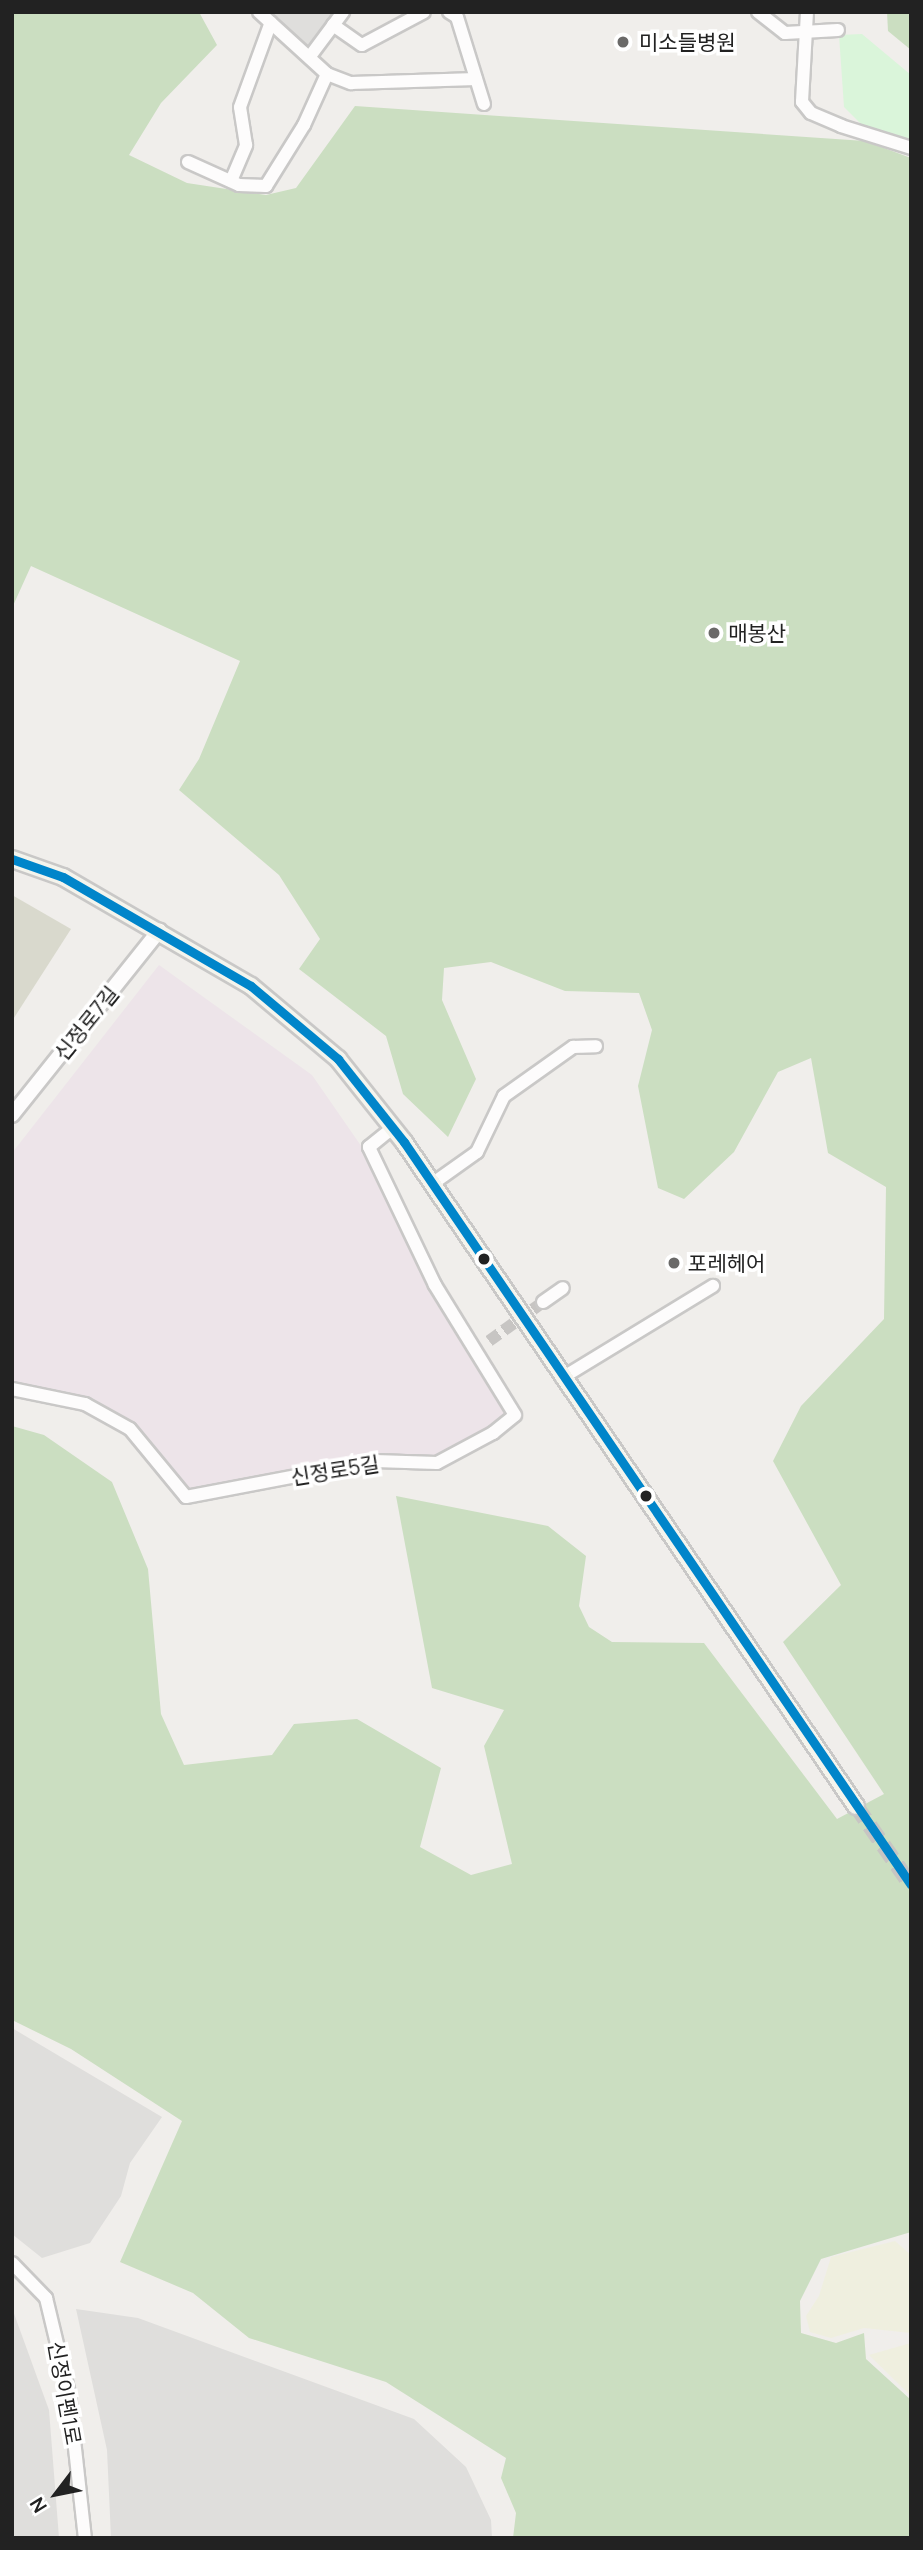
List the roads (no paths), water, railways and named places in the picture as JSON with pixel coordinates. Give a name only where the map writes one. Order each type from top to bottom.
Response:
[{"type":"main road","points":[[12,859],[63,877],[251,986],[338,1059],[394,1127],[562,1378],[856,1806]]},
{"type":"street","points":[[259,12],[311,55],[327,74],[351,83],[476,79]]},
{"type":"street","points":[[311,55],[343,12]]},
{"type":"street","points":[[333,25],[362,45],[424,12]]},
{"type":"street","points":[[449,12],[457,17],[484,104]]},
{"type":"street","points":[[758,12],[785,33],[838,30]]},
{"type":"street","points":[[807,12],[802,102],[811,113],[911,148]]},
{"type":"street","points":[[231,181],[246,145],[240,107],[271,22]]},
{"type":"street","points":[[188,162],[231,181],[266,186],[304,125],[327,74]]},
{"type":"street","name":"신정로7길","points":[[12,1115],[159,931]]},
{"type":"street","points":[[432,1184],[477,1152],[504,1096],[573,1047],[596,1046]]},
{"type":"street","name":"신정로5길","points":[[12,1389],[85,1404],[130,1429],[186,1497],[375,1461],[438,1463],[465,1450],[515,1415],[483,1345],[435,1285],[369,1147],[394,1127]]},
{"type":"street","points":[[562,1378],[713,1286]]},
{"type":"street","points":[[543,1303],[563,1288]]},
{"type":"street","name":"신정이펜1로","points":[[12,2263],[46,2298],[69,2394],[85,2538]]},
{"type":"tunnel","points":[[489,1341],[543,1302]]},
{"type":"tunnel","points":[[856,1806],[911,1885]]},
{"type":"place","name":"미소들병원","points":[[623,42]]},
{"type":"place","name":"매봉산","points":[[714,633]]},
{"type":"place","name":"포레헤어","points":[[674,1263]]}]
